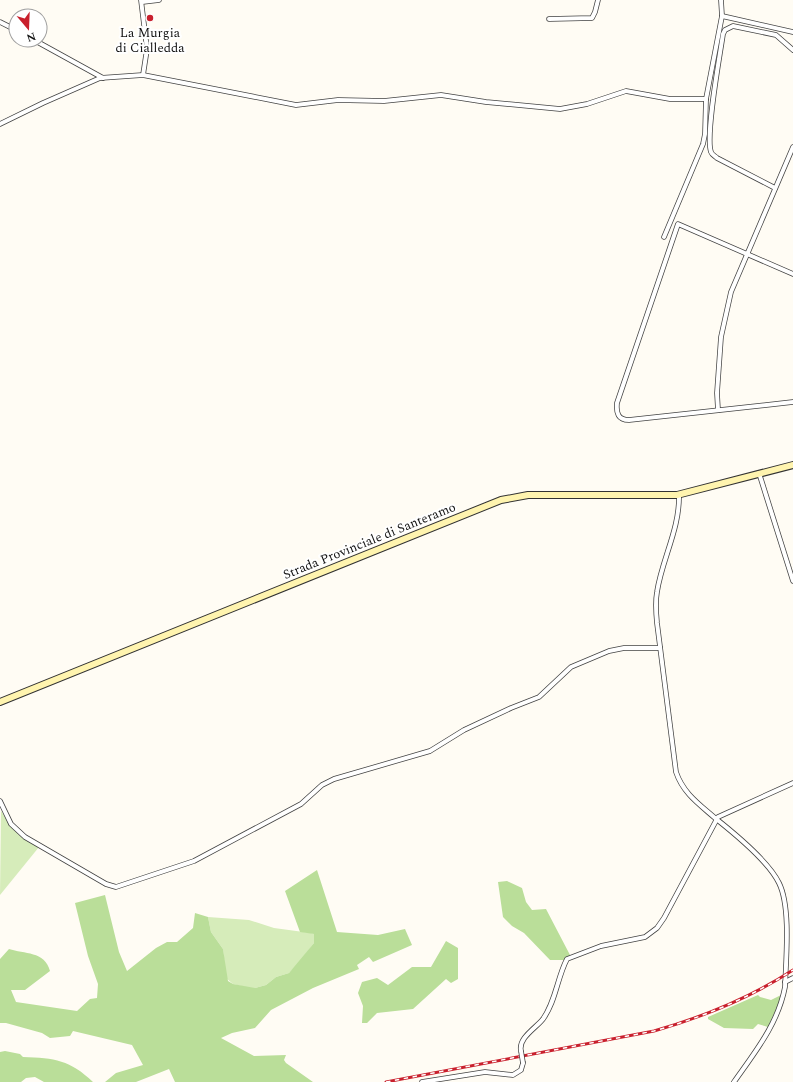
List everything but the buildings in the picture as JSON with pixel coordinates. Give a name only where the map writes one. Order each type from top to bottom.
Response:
[{"type":"main road","name":"Strada Provinciale di Santeramo","points":[[0,702],[501,500],[528,495],[642,496],[679,494],[793,463]]},
{"type":"street","points":[[143,75],[147,48],[141,1],[159,0]]},
{"type":"street","points":[[548,19],[592,18],[598,0]]},
{"type":"street","points":[[664,236],[702,146],[705,134],[706,99],[722,16],[721,0]]},
{"type":"street","points":[[722,16],[793,32]]},
{"type":"street","points":[[775,188],[712,154],[713,104],[725,30],[733,26],[776,35],[793,50]]},
{"type":"street","points":[[48,48],[103,78]]},
{"type":"street","points":[[0,124],[37,105],[103,78],[143,75],[296,105],[338,100],[384,101],[441,95],[486,102],[560,109],[586,104],[626,91],[670,99],[706,99]]},
{"type":"street","points":[[702,146],[711,148]]},
{"type":"street","points":[[718,410],[718,375],[721,337],[731,292],[793,147]]},
{"type":"street","points":[[793,274],[678,224],[616,403],[616,409],[619,417],[623,420],[793,402]]},
{"type":"street","points":[[761,472],[793,581]]},
{"type":"street","points":[[679,494],[679,507],[675,530],[656,594],[656,623],[676,772],[679,781],[691,797],[768,866],[780,884],[785,909],[785,982],[783,999],[772,1025],[757,1051],[734,1082]]},
{"type":"street","points":[[0,802],[11,824],[24,837],[106,884],[116,887],[151,874],[174,869],[200,858],[301,804],[322,785],[334,779],[430,751],[464,730],[511,708],[539,697],[566,672],[584,661],[617,649],[660,648]]},
{"type":"street","points":[[422,1082],[485,1072],[511,1077],[521,1070],[523,1063],[521,1045],[542,1020],[551,1004],[567,959],[601,946],[645,937],[659,925],[691,870],[716,819],[725,813],[793,783]]},
{"type":"street","points":[[785,982],[793,978]]},
{"type":"green space","points":[[1,811],[19,835],[39,847],[0,895]]},
{"type":"green space","points":[[317,870],[337,932],[378,935],[405,929],[412,945],[373,962],[369,957],[357,965],[359,969],[313,988],[271,1010],[255,1028],[232,1033],[221,1038],[254,1056],[286,1055],[284,1060],[286,1063],[313,1082],[175,1082],[169,1069],[136,1082],[105,1082],[116,1073],[143,1065],[132,1045],[73,1031],[70,1036],[50,1038],[42,1033],[6,1023],[0,1023],[0,959],[9,949],[33,954],[39,957],[44,960],[50,971],[25,990],[11,990],[16,1002],[77,1011],[90,999],[97,998],[98,984],[88,956],[75,903],[105,895],[119,952],[127,971],[156,948],[167,942],[177,942],[193,928],[195,913],[208,917],[211,932],[223,949],[228,981],[233,984],[255,988],[266,985],[276,977],[289,973],[314,943],[314,934],[300,932],[285,891]]},
{"type":"green space","points":[[507,881],[522,888],[526,902],[532,910],[546,909],[570,955],[566,960],[550,960],[524,933],[512,926],[503,917],[498,882]]},
{"type":"green space","points":[[208,917],[249,920],[274,928],[311,933],[314,934],[314,943],[289,973],[276,977],[266,985],[249,988],[233,984],[226,978],[223,949],[211,932]]},
{"type":"green space","points":[[446,941],[458,948],[458,979],[451,983],[446,979],[413,1009],[377,1013],[367,1023],[362,1023],[363,1006],[358,993],[362,982],[377,978],[388,985],[412,967],[431,967]]},
{"type":"green space","points":[[783,994],[768,1027],[758,1024],[753,1029],[724,1028],[708,1019],[708,1017],[758,995],[771,1000]]},
{"type":"green space","points":[[5,1051],[20,1054],[23,1057],[44,1058],[61,1062],[77,1069],[93,1082],[44,1082],[35,1077],[26,1078],[21,1082],[0,1082],[0,1052]]},
{"type":"railway","points":[[386,1082],[654,1031],[690,1020],[726,1006],[777,980],[793,970]]},
{"type":"place","name":"La Murgia di Cialledda","points":[[150,18]]}]
